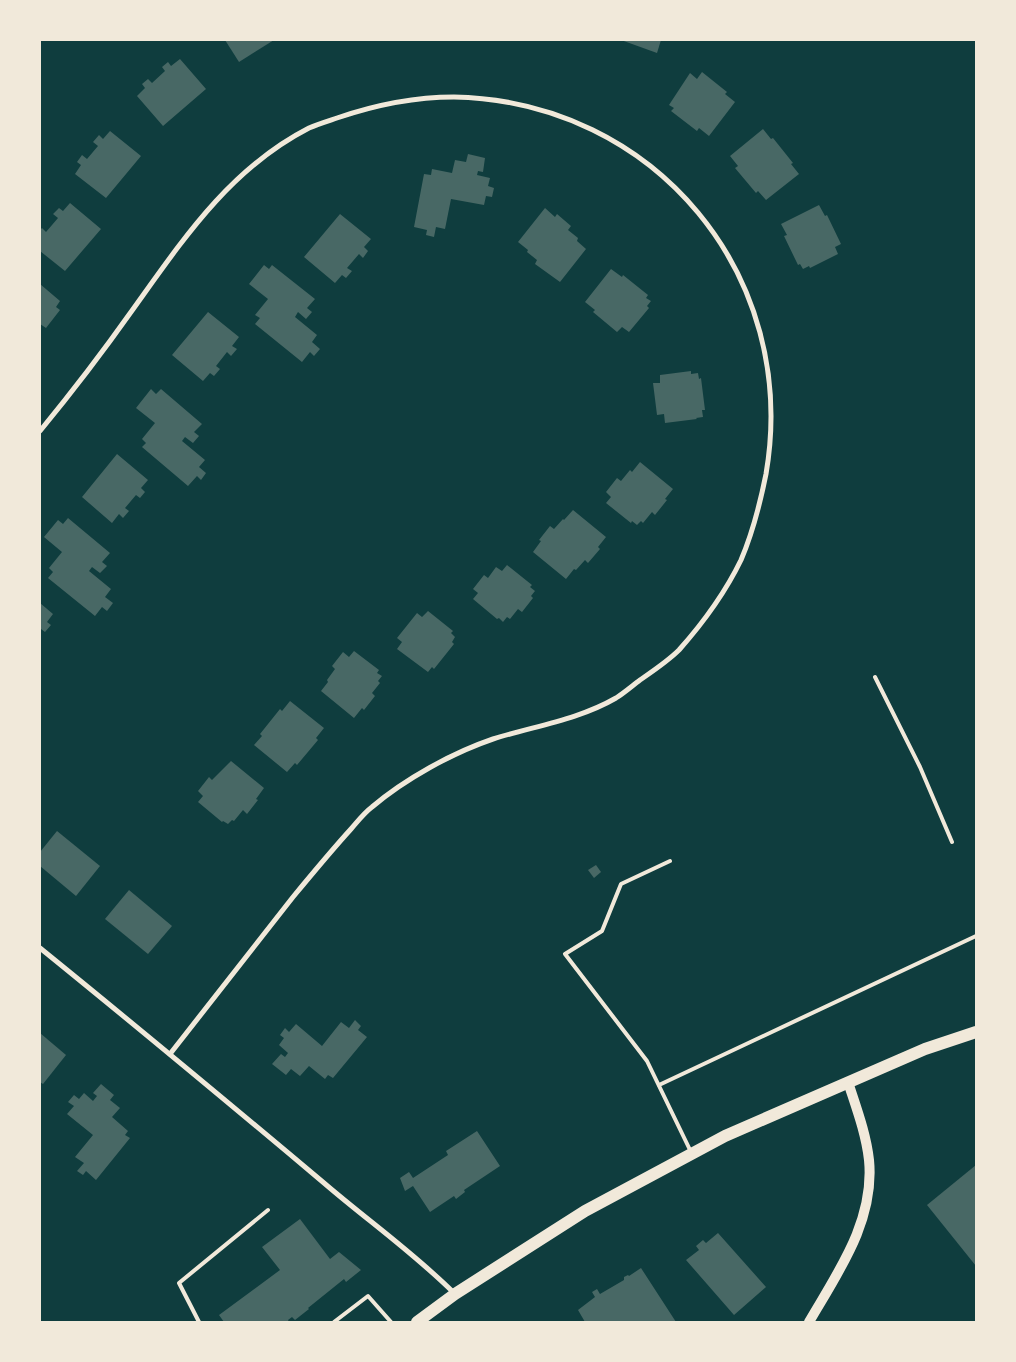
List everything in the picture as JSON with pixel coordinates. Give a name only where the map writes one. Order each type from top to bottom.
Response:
[{"type":"main road","points":[[417,1322],[454,1294],[585,1211],[725,1136],[925,1049],[976,1032]]},
{"type":"main road","points":[[809,1322],[857,1236],[868,1196],[870,1178],[866,1144],[848,1082]]},
{"type":"street","points":[[40,431],[86,375],[190,229],[232,182],[272,150],[312,126],[354,112],[431,97],[496,100],[533,108],[610,138],[638,156],[660,173],[690,201],[709,226],[733,263],[763,341],[772,412],[769,455],[759,510],[741,558],[721,597],[676,653],[617,698],[580,714],[491,740],[454,756],[414,776],[369,809],[326,856],[170,1054]]},
{"type":"street","points":[[40,948],[358,1212],[431,1270],[454,1294]]},
{"type":"lane","points":[[875,677],[920,766],[952,842]]},
{"type":"lane","points":[[670,861],[621,884],[602,931],[565,954],[647,1061],[692,1154]]},
{"type":"lane","points":[[659,1085],[976,936]]},
{"type":"lane","points":[[199,1322],[179,1283],[268,1210]]},
{"type":"lane","points":[[334,1322],[368,1296],[391,1322]]},
{"type":"building","points":[[225,40],[274,40],[239,62]]},
{"type":"building","points":[[621,40],[661,40],[657,53]]},
{"type":"building","points":[[180,59],[206,89],[163,126],[137,96],[145,88],[142,84],[148,79],[152,83],[165,71],[162,67],[168,62],[171,66]]},
{"type":"building","points":[[702,72],[727,92],[725,94],[735,102],[709,136],[699,128],[697,131],[671,111],[674,108],[669,105],[690,73],[697,79]]},
{"type":"building","points":[[763,129],[771,139],[773,138],[793,163],[791,164],[799,174],[766,200],[758,191],[756,193],[735,168],[738,166],[730,156]]},
{"type":"building","points":[[110,131],[141,156],[106,198],[75,174],[81,165],[77,162],[82,155],[87,159],[98,146],[93,142],[99,135],[103,139]]},
{"type":"building","points":[[468,154],[485,158],[483,172],[478,171],[477,175],[490,178],[488,186],[494,188],[492,197],[486,196],[484,205],[451,199],[445,229],[436,227],[434,237],[426,235],[427,230],[414,227],[424,174],[431,175],[432,169],[452,173],[455,160],[466,162]]},
{"type":"building","points":[[70,203],[101,229],[65,271],[40,251],[40,230],[42,228],[46,232],[58,218],[53,214],[59,208],[63,211]]},
{"type":"building","points":[[819,205],[825,216],[827,215],[841,244],[835,247],[838,254],[810,268],[809,266],[803,269],[800,264],[798,265],[784,236],[787,235],[781,224]]},
{"type":"building","points":[[545,208],[555,217],[557,214],[571,226],[568,230],[578,238],[577,241],[586,249],[560,282],[535,264],[537,260],[518,242]]},
{"type":"building","points":[[340,214],[371,239],[364,247],[368,251],[363,258],[359,254],[347,268],[352,271],[346,278],[342,275],[335,283],[304,257]]},
{"type":"building","points":[[264,265],[269,269],[272,265],[315,299],[307,308],[312,312],[306,319],[298,312],[295,317],[317,335],[312,342],[320,349],[314,356],[310,352],[302,362],[255,324],[260,318],[255,315],[268,299],[249,284]]},
{"type":"building","points":[[611,269],[622,277],[623,275],[648,295],[646,298],[651,301],[647,306],[649,308],[629,332],[622,327],[617,332],[593,312],[595,310],[585,302]]},
{"type":"building","points":[[40,284],[60,301],[56,307],[60,310],[46,328],[40,324]]},
{"type":"building","points":[[208,312],[239,337],[232,346],[237,349],[231,356],[227,352],[216,366],[220,369],[214,376],[210,373],[203,381],[172,355]]},
{"type":"building","points":[[691,371],[691,374],[698,373],[699,379],[701,378],[705,410],[702,410],[703,417],[665,423],[664,414],[657,415],[653,383],[660,383],[660,375]]},
{"type":"building","points":[[151,389],[156,394],[161,389],[202,424],[194,432],[199,436],[193,443],[185,437],[182,441],[205,460],[199,467],[206,473],[201,480],[197,476],[188,486],[142,447],[146,443],[142,439],[155,423],[136,408]]},
{"type":"building","points":[[117,454],[148,480],[141,488],[145,492],[140,498],[136,495],[125,508],[129,511],[123,518],[119,514],[112,523],[82,497]]},
{"type":"building","points":[[640,462],[673,489],[655,515],[652,512],[643,523],[641,521],[637,525],[632,521],[631,523],[606,503],[611,497],[606,492],[617,478],[621,481]]},
{"type":"building","points":[[573,510],[606,537],[598,547],[600,549],[588,563],[585,560],[566,579],[533,552],[541,541],[539,540],[550,526],[554,529]]},
{"type":"building","points":[[68,518],[110,553],[102,562],[107,566],[100,573],[92,567],[89,571],[111,589],[105,597],[113,603],[107,611],[102,607],[95,616],[48,578],[53,572],[49,568],[62,552],[44,537],[58,520],[63,524]]},
{"type":"building","points":[[507,565],[532,585],[530,587],[535,591],[531,596],[533,598],[522,612],[518,609],[510,619],[507,617],[503,622],[473,599],[478,593],[473,589],[484,575],[488,578],[496,567],[502,571]]},
{"type":"building","points":[[40,603],[53,614],[47,622],[51,625],[45,632],[40,630]]},
{"type":"building","points":[[428,611],[453,631],[451,633],[455,637],[452,642],[454,644],[434,669],[432,667],[428,672],[397,649],[402,642],[397,638],[417,613],[422,617]]},
{"type":"building","points":[[354,651],[379,670],[377,673],[382,676],[378,681],[380,683],[372,693],[375,696],[364,710],[362,708],[354,718],[321,691],[335,669],[332,666],[343,652],[349,657]]},
{"type":"building","points":[[290,701],[324,728],[316,738],[318,740],[297,765],[295,763],[287,772],[254,745],[262,736],[260,734],[280,709],[282,711]]},
{"type":"building","points":[[231,761],[264,788],[256,799],[258,800],[247,814],[243,810],[234,821],[232,820],[228,824],[222,822],[198,802],[203,796],[198,791],[209,777],[212,780]]},
{"type":"building","points":[[57,831],[100,866],[76,896],[40,866],[40,852]]},
{"type":"building","points":[[596,865],[601,872],[594,878],[588,870]]},
{"type":"building","points":[[129,890],[172,926],[148,954],[105,919]]},
{"type":"building","points":[[355,1020],[361,1026],[358,1030],[367,1037],[333,1078],[328,1075],[325,1079],[309,1066],[300,1076],[291,1069],[286,1075],[272,1064],[281,1054],[285,1057],[288,1053],[279,1045],[284,1038],[280,1035],[285,1028],[289,1032],[296,1024],[322,1046],[341,1022],[349,1028]]},
{"type":"building","points":[[40,1033],[66,1055],[43,1084],[40,1082]]},
{"type":"building","points":[[101,1084],[114,1095],[110,1100],[120,1108],[112,1117],[128,1131],[125,1135],[130,1138],[96,1180],[86,1171],[83,1175],[77,1171],[84,1163],[75,1157],[93,1135],[67,1114],[74,1106],[68,1102],[74,1095],[79,1099],[84,1093],[93,1101],[97,1096],[93,1093]]},
{"type":"building","points":[[477,1131],[500,1166],[464,1190],[465,1192],[456,1199],[454,1196],[430,1212],[413,1186],[405,1191],[400,1178],[409,1172],[413,1178],[448,1155],[446,1151]]},
{"type":"building","points":[[976,1165],[976,1266],[927,1205]]},
{"type":"building","points":[[300,1219],[330,1259],[339,1252],[361,1270],[346,1282],[344,1279],[295,1320],[292,1317],[288,1320],[289,1322],[224,1322],[219,1315],[280,1270],[262,1247]]},
{"type":"building","points":[[718,1233],[766,1287],[734,1315],[686,1260],[699,1250],[696,1246],[703,1240],[706,1243]]},
{"type":"building","points":[[641,1268],[676,1322],[585,1322],[578,1310],[595,1297],[592,1292],[597,1289],[600,1294],[624,1280],[624,1277]]}]
